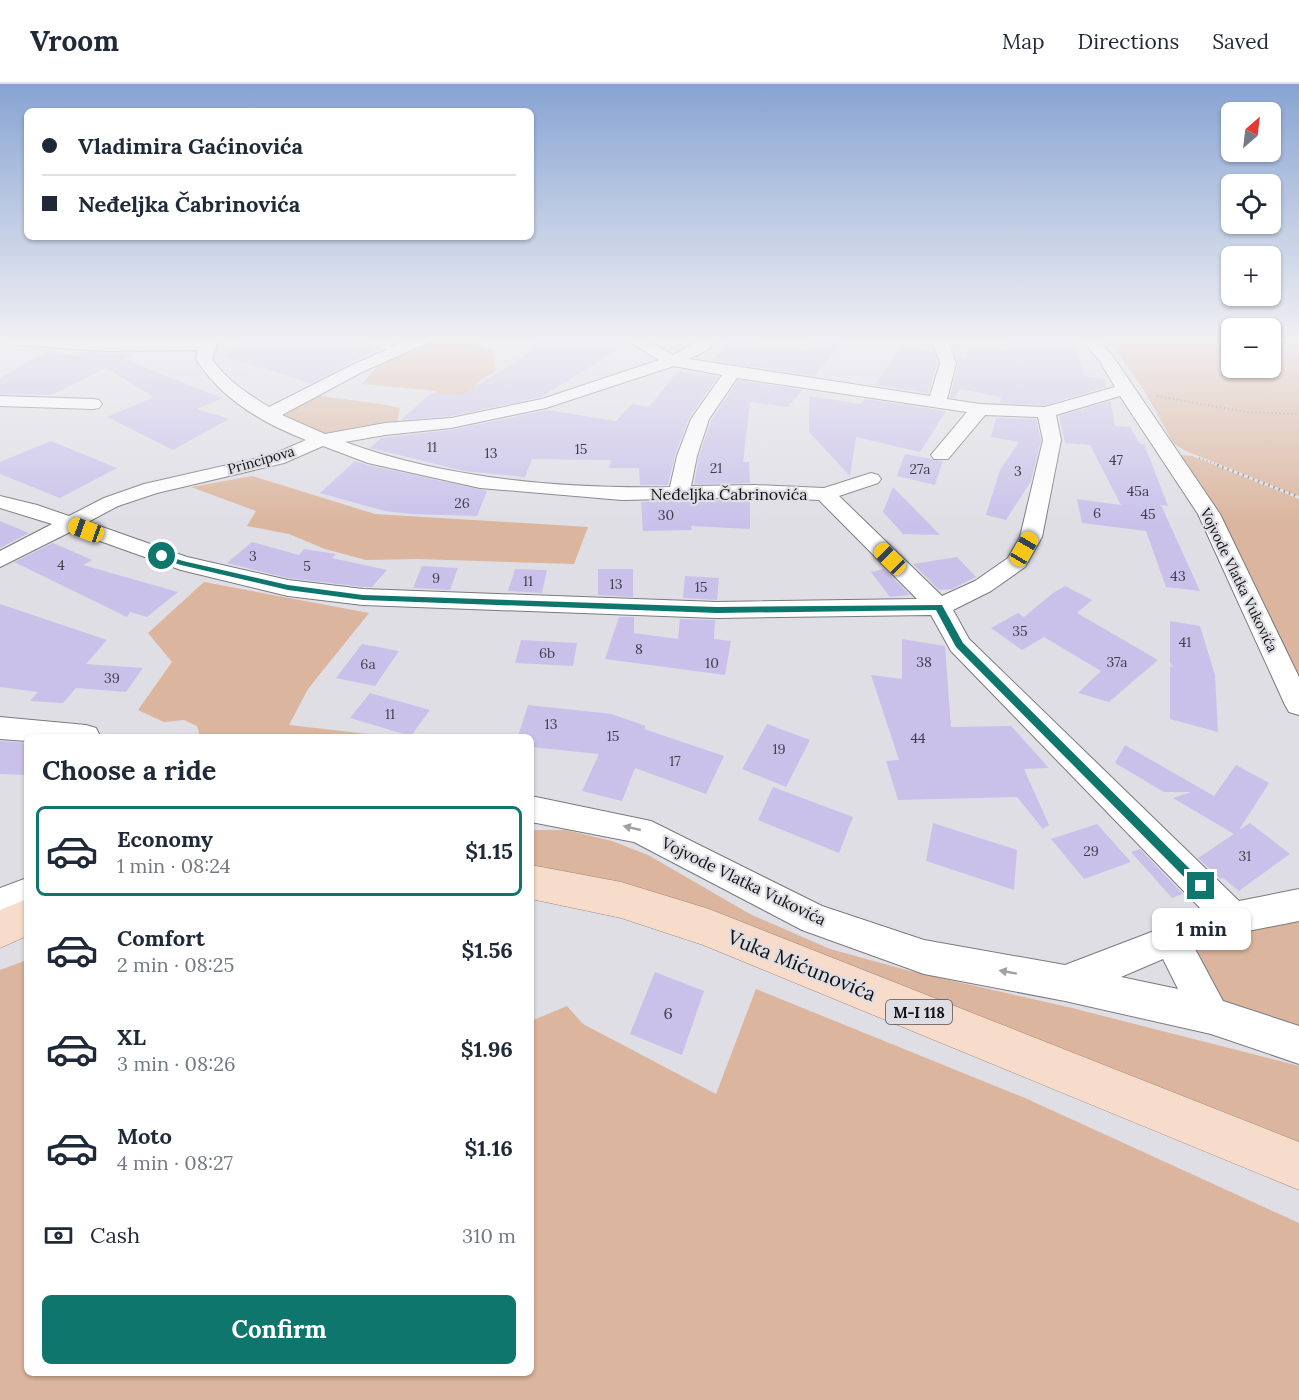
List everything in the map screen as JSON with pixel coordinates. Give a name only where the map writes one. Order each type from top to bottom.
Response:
[{"type":"main road","name":"Vuka Mićunovića","points":[[534,883],[611,896],[709,928],[1299,1166]]},
{"type":"main road","points":[[0,929],[24,918]]},
{"type":"street","name":"Neđeljka Čabrinovića","points":[[246,400],[268,415],[322,440],[375,459],[480,482],[622,494],[755,491],[825,494],[939,607],[960,645],[1233,918]]},
{"type":"street","points":[[268,415],[296,400]]},
{"type":"street","name":"Principova","points":[[0,560],[111,502],[151,488],[277,459],[322,440],[385,429],[432,426],[500,414],[557,400]]},
{"type":"street","points":[[679,493],[687,456],[700,419],[713,400]]},
{"type":"street","points":[[920,400],[980,409],[1046,412],[1082,400]]},
{"type":"street","name":"Vojvode Vlatka Vukovića","points":[[1132,400],[1209,514],[1299,705]]},
{"type":"street","points":[[0,401],[93,404]]},
{"type":"street","points":[[941,455],[980,409]]},
{"type":"street","points":[[0,502],[30,508],[181,563],[288,588],[363,597],[717,610],[939,607],[983,586],[1017,562],[1031,537],[1052,440],[1046,412]]},
{"type":"street","points":[[825,494],[871,478]]},
{"type":"street","points":[[0,728],[64,734]]},
{"type":"street","name":"Vojvode Vlatka Vukovića","points":[[534,810],[640,830],[814,919],[924,957],[1065,982],[1211,1015],[1299,1045]]},
{"type":"street","points":[[0,903],[24,894]]},
{"type":"street","points":[[1065,982],[1171,939],[1233,918],[1299,905]]},
{"type":"street","points":[[1171,939],[1211,1015]]},
{"type":"path","points":[[1183,400],[1247,412],[1299,414]]},
{"type":"path","points":[[1160,442],[1299,497]]},
{"type":"shaded area","points":[[306,400],[353,400],[400,408],[397,421],[353,428],[350,432],[309,434],[277,421]]},
{"type":"shaded area","points":[[1150,400],[1299,400],[1299,496],[1186,451],[1174,444]]},
{"type":"shaded area","points":[[1181,455],[1192,456],[1299,499],[1299,688],[1181,461]]},
{"type":"shaded area","points":[[252,476],[375,514],[588,527],[574,564],[418,559],[366,560],[325,549],[289,534],[247,526],[256,511],[191,487]]},
{"type":"shaded area","points":[[204,582],[369,613],[308,689],[289,725],[368,734],[199,734],[197,726],[184,720],[164,722],[138,710],[172,662],[148,633]]},
{"type":"shaded area","points":[[534,830],[566,830],[612,841],[648,855],[750,914],[830,949],[910,971],[1072,1008],[1299,1066],[1299,1143],[534,874]]},
{"type":"shaded area","points":[[1299,917],[1299,1035],[1217,1008],[1188,946],[1241,927]]},
{"type":"shaded area","points":[[24,961],[24,1376],[534,1376],[534,1020],[567,1006],[583,1024],[716,1094],[756,989],[1025,1098],[1299,1223],[1299,1400],[0,1400],[0,970]]},
{"type":"building","points":[[146,400],[217,400],[197,409],[229,419],[173,450],[107,417]]},
{"type":"building","points":[[423,400],[525,400],[451,416],[401,420]]},
{"type":"building","points":[[654,400],[701,400],[689,418],[675,455],[668,485],[640,485],[639,468],[609,468],[611,460],[532,459],[525,477],[464,471],[370,448],[381,438],[451,430],[547,410],[616,421],[632,404],[649,407]]},
{"type":"building","points":[[724,400],[793,400],[788,407],[750,402],[743,462],[749,462],[750,483],[694,484],[699,457],[711,420]]},
{"type":"building","points":[[809,400],[838,400],[861,404],[864,400],[875,400],[946,411],[920,452],[856,437],[850,476],[809,432]]},
{"type":"building","points":[[1000,400],[1061,400],[1045,405],[1000,403]]},
{"type":"building","points":[[1110,401],[1115,426],[1130,427],[1140,444],[1144,444],[1168,506],[1161,505],[1200,591],[1166,587],[1146,531],[1082,523],[1077,499],[1121,505],[1090,445],[1065,443],[1059,416]]},
{"type":"building","points":[[996,418],[1036,419],[1041,440],[1031,481],[1006,520],[986,515],[1000,470],[1019,442],[991,437]]},
{"type":"building","points":[[51,441],[117,468],[60,498],[0,474],[0,462]]},
{"type":"building","points":[[905,454],[943,461],[935,485],[897,476]]},
{"type":"building","points":[[355,461],[487,491],[477,516],[385,511],[320,493]]},
{"type":"building","points":[[893,487],[940,535],[903,534],[883,512]]},
{"type":"building","points":[[750,499],[750,529],[691,526],[692,530],[643,531],[641,502]]},
{"type":"building","points":[[0,521],[29,533],[0,548]]},
{"type":"building","points":[[252,542],[299,555],[304,549],[336,554],[332,558],[387,570],[372,587],[363,587],[288,578],[227,563]]},
{"type":"building","points":[[53,543],[92,560],[83,565],[178,592],[147,617],[130,612],[127,617],[14,562]]},
{"type":"building","points":[[957,557],[976,577],[952,589],[939,590],[913,564]]},
{"type":"building","points":[[422,566],[458,568],[450,590],[413,588]]},
{"type":"building","points":[[515,569],[547,570],[542,593],[508,591]]},
{"type":"building","points":[[598,569],[633,569],[633,597],[598,595]]},
{"type":"building","points":[[884,569],[910,595],[890,597],[871,572]]},
{"type":"building","points":[[685,576],[719,578],[717,600],[683,598]]},
{"type":"building","points":[[1065,586],[1092,600],[1077,613],[1158,660],[1109,702],[1078,693],[1101,671],[1044,637],[1022,650],[991,628],[1018,613],[1024,617]]},
{"type":"building","points":[[0,604],[107,640],[86,664],[143,668],[126,692],[76,688],[63,703],[30,701],[38,692],[0,687]]},
{"type":"building","points":[[619,617],[634,617],[634,633],[678,639],[680,619],[715,620],[714,639],[731,641],[725,675],[605,659]]},
{"type":"building","points":[[1170,621],[1200,626],[1215,675],[1218,732],[1170,719],[1170,666],[1173,668],[1170,662]]},
{"type":"building","points":[[902,639],[945,646],[951,727],[1011,726],[1049,768],[1024,769],[1049,825],[1043,829],[1017,797],[898,800],[886,761],[899,760],[871,675],[902,679]]},
{"type":"building","points":[[521,640],[577,643],[573,666],[515,663]]},
{"type":"building","points":[[362,644],[399,651],[375,686],[336,678]]},
{"type":"building","points":[[370,693],[430,710],[412,734],[404,734],[350,718]]},
{"type":"building","points":[[528,705],[612,714],[646,726],[644,729],[724,756],[706,794],[635,768],[622,801],[582,791],[599,754],[534,747],[534,734],[519,734]]},
{"type":"building","points":[[767,724],[810,740],[786,787],[742,769]]},
{"type":"building","points":[[0,741],[24,743],[24,775],[0,774]]},
{"type":"building","points":[[1125,745],[1214,796],[1236,765],[1269,783],[1239,830],[1250,823],[1290,854],[1239,891],[1223,878],[1220,879],[1198,858],[1234,834],[1173,798],[1191,792],[1164,792],[1115,763]]},
{"type":"building","points":[[773,787],[853,817],[839,853],[758,820]]},
{"type":"building","points":[[933,823],[1017,850],[1014,890],[926,861]]},
{"type":"building","points":[[1097,824],[1131,862],[1084,879],[1051,839]]},
{"type":"building","points":[[1140,849],[1183,894],[1172,898],[1131,852]]},
{"type":"building","points":[[655,972],[704,991],[682,1055],[630,1034]]},
{"type":"route","points":[[162,556],[181,563],[288,588],[363,597],[717,610],[939,607],[960,645],[1201,886]]}]
